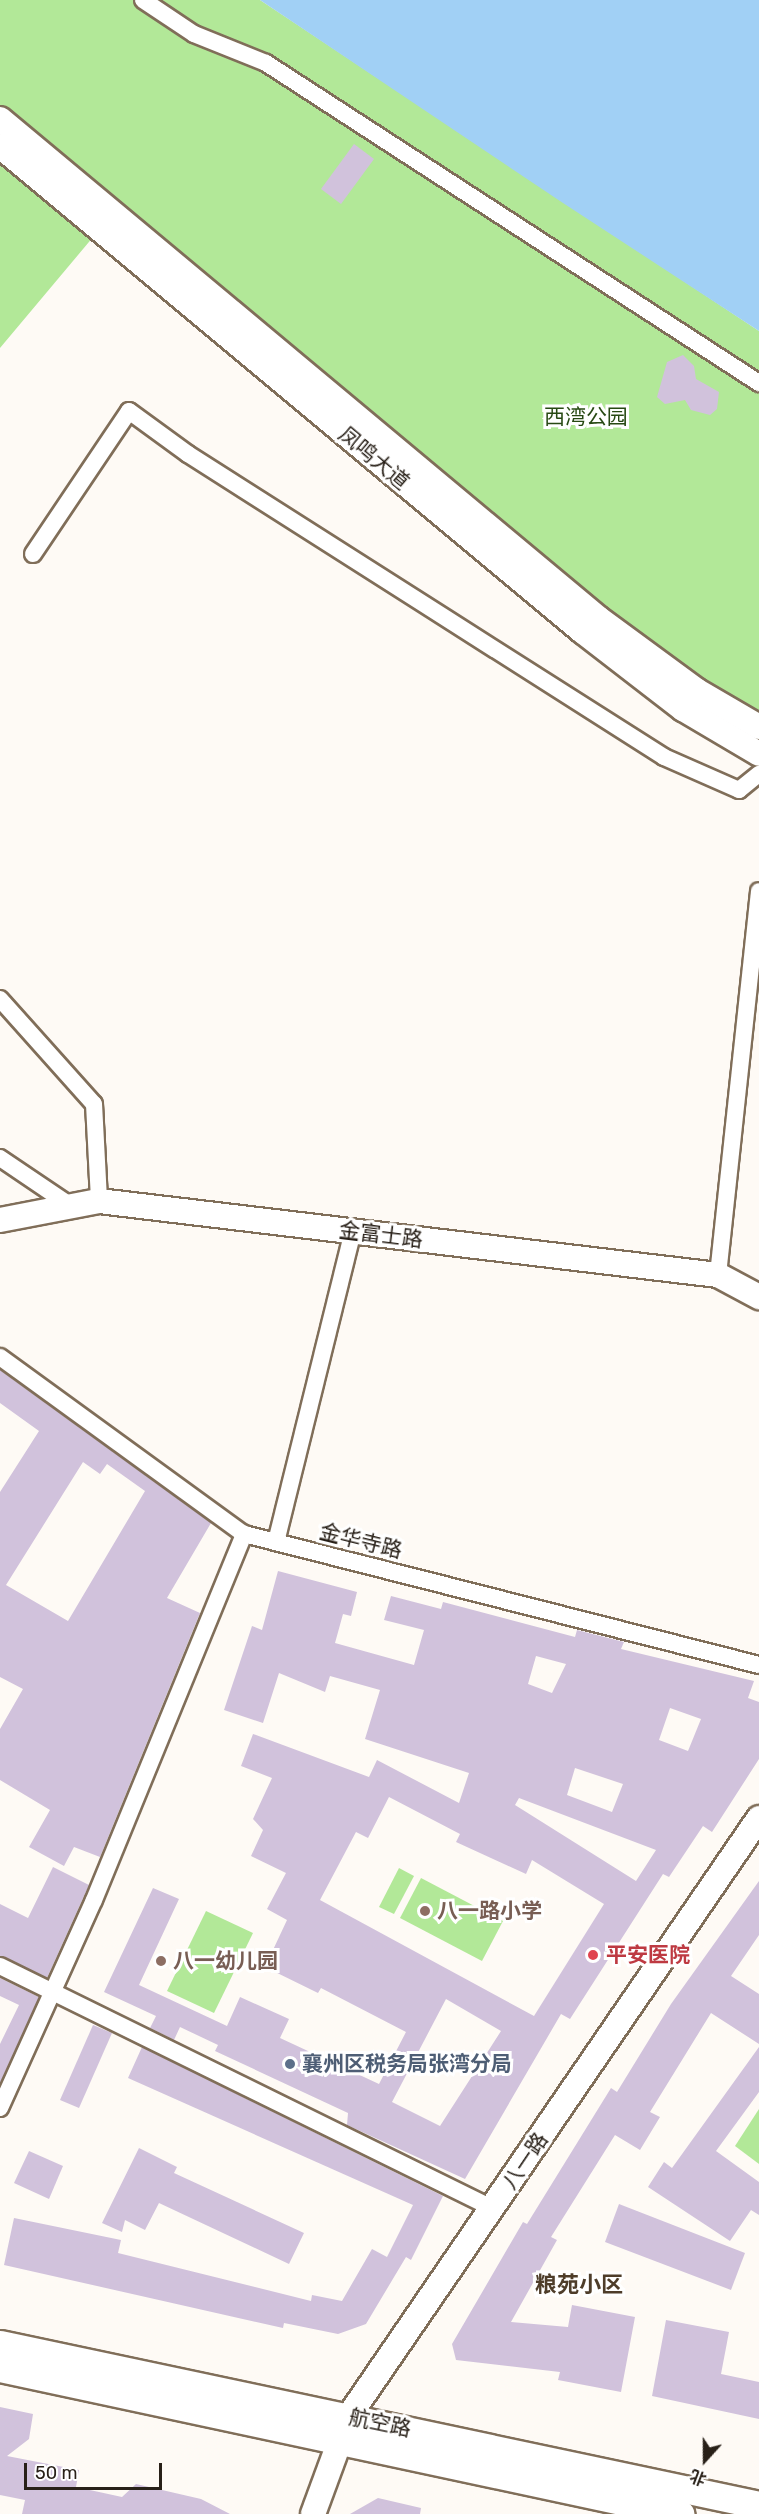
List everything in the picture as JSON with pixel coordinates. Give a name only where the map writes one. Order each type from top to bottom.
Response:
[{"type":"main road","name":"凤鸣大道","points":[[0,119],[598,618],[696,690],[759,727]]},
{"type":"main road","name":"凤鸣大道","points":[[0,146],[582,631],[683,709],[759,754]]},
{"type":"main road","name":"金富士路","points":[[0,1220],[99,1201],[718,1275],[759,1297]]},
{"type":"main road","name":"八一路","points":[[313,2514],[344,2428],[759,1818]]},
{"type":"main road","name":"航空路","points":[[0,2344],[344,2428],[681,2514]]},
{"type":"main road","name":"航空路","points":[[0,2368],[344,2428],[759,2505]]},
{"type":"street","points":[[143,0],[194,34],[266,63],[759,383]]},
{"type":"street","points":[[33,554],[129,411],[188,454],[664,757],[739,790],[759,774]]},
{"type":"street","points":[[718,1275],[759,891]]},
{"type":"street","points":[[0,999],[94,1104],[99,1201]]},
{"type":"street","points":[[0,1158],[71,1206]]},
{"type":"street","points":[[276,1542],[353,1232]]},
{"type":"street","name":"金华寺路","points":[[0,1357],[244,1534],[759,1665]]},
{"type":"street","points":[[0,2108],[53,1991],[244,1534]]},
{"type":"street","points":[[0,1966],[492,2208]]},
{"type":"green space","name":"西湾公园","points":[[0,0],[260,0],[759,331],[759,754],[99,230],[0,348]]},
{"type":"green space","points":[[399,1868],[414,1876],[394,1914],[379,1907]]},
{"type":"green space","points":[[421,1878],[503,1921],[482,1961],[400,1918]]},
{"type":"green space","points":[[206,1911],[253,1933],[214,2013],[167,1991]]},
{"type":"green space","points":[[759,2109],[759,2164],[735,2146]]},
{"type":"water","points":[[260,0],[759,0],[759,331],[563,203]]},
{"type":"building","points":[[354,144],[374,159],[341,204],[321,189]]},
{"type":"building","points":[[683,355],[694,366],[696,379],[719,392],[717,409],[710,415],[691,410],[685,400],[665,404],[657,397],[667,362]]},
{"type":"building","points":[[0,1370],[211,1523],[167,1598],[200,1613],[100,1857],[74,1847],[64,1866],[29,1847],[50,1810],[0,1780],[0,1729],[23,1689],[0,1677],[0,1492],[39,1431],[0,1403]],"holes":[[[83,1462],[100,1474],[107,1464],[145,1491],[68,1621],[6,1585]]]},
{"type":"building","points":[[278,1571],[357,1592],[351,1616],[343,1614],[335,1643],[414,1665],[424,1630],[384,1620],[391,1596],[441,1609],[443,1602],[575,1637],[577,1630],[624,1642],[621,1649],[754,1681],[748,1698],[759,1702],[759,1759],[712,1832],[703,1826],[669,1877],[663,1874],[570,2019],[561,2014],[465,2179],[347,2125],[348,2113],[215,2051],[218,2045],[180,2027],[174,2040],[150,2028],[156,2016],[104,1992],[153,1888],[179,1899],[139,1985],[227,2026],[240,1997],[289,2019],[280,2038],[379,2084],[406,2032],[321,1988],[318,1993],[265,1967],[287,1920],[267,1909],[286,1873],[251,1856],[263,1830],[253,1819],[272,1778],[241,1766],[253,1734],[369,1777],[377,1760],[459,1803],[469,1773],[365,1739],[380,1690],[330,1676],[325,1692],[279,1673],[263,1723],[224,1710],[252,1626],[262,1630]],"holes":[[[536,1656],[566,1664],[552,1693],[528,1684]],[[670,1708],[701,1719],[688,1751],[659,1740]],[[575,1768],[623,1784],[612,1812],[567,1795]],[[389,1797],[460,1834],[456,1842],[526,1874],[532,1860],[604,1904],[534,2016],[320,1900],[356,1832],[368,1838]],[[519,1798],[656,1850],[636,1881],[515,1805]],[[446,1999],[501,2031],[440,2126],[392,2102]]]},
{"type":"building","points":[[53,1867],[89,1885],[47,1978],[0,1956],[0,1904],[28,1918]]},
{"type":"building","points":[[759,1881],[759,1935],[731,1976],[759,1994],[759,2044],[711,2013],[650,2112],[660,2117],[640,2150],[615,2135],[551,2237],[557,2240],[511,2322],[568,2327],[572,2305],[635,2317],[621,2392],[558,2380],[560,2372],[456,2360],[452,2344],[523,2222],[527,2224],[611,2088],[617,2092],[671,2004]]},
{"type":"building","points":[[0,1978],[39,1997],[0,2083],[0,2044],[19,2005],[0,1996]]},
{"type":"building","points":[[93,2025],[112,2033],[79,2108],[60,2100]]},
{"type":"building","points":[[142,2047],[443,2196],[411,2260],[406,2257],[366,2324],[338,2334],[284,2323],[283,2328],[4,2265],[14,2218],[121,2240],[118,2253],[311,2301],[312,2295],[342,2301],[372,2249],[387,2257],[413,2205],[128,2078]]},
{"type":"building","points":[[759,2047],[759,2092],[716,2151],[759,2182],[759,2215],[751,2210],[730,2241],[648,2187],[664,2162],[672,2168]]},
{"type":"building","points":[[139,2148],[177,2167],[174,2173],[304,2233],[289,2264],[159,2203],[145,2230],[125,2220],[122,2232],[102,2223]]},
{"type":"building","points":[[29,2151],[63,2166],[49,2199],[14,2183]]},
{"type":"building","points":[[619,2204],[745,2253],[731,2290],[605,2242]]},
{"type":"building","points":[[666,2320],[729,2332],[721,2374],[759,2382],[759,2419],[652,2396]]},
{"type":"building","points":[[0,2407],[33,2414],[29,2439],[7,2456],[79,2470],[76,2487],[122,2497],[136,2484],[201,2499],[230,2514],[22,2514],[25,2500],[0,2495]]},
{"type":"building","points":[[378,2498],[421,2508],[420,2514],[350,2514]]},
{"type":"place","name":"八一路小学","points":[[425,1911]]},
{"type":"place","name":"平安医院","points":[[593,1955]]},
{"type":"place","name":"八一幼儿园","points":[[161,1961]]},
{"type":"place","name":"襄州区税务局张湾分局","points":[[290,2064]]},
{"type":"district","name":"粮苑小区","points":[[579,2285]]}]
